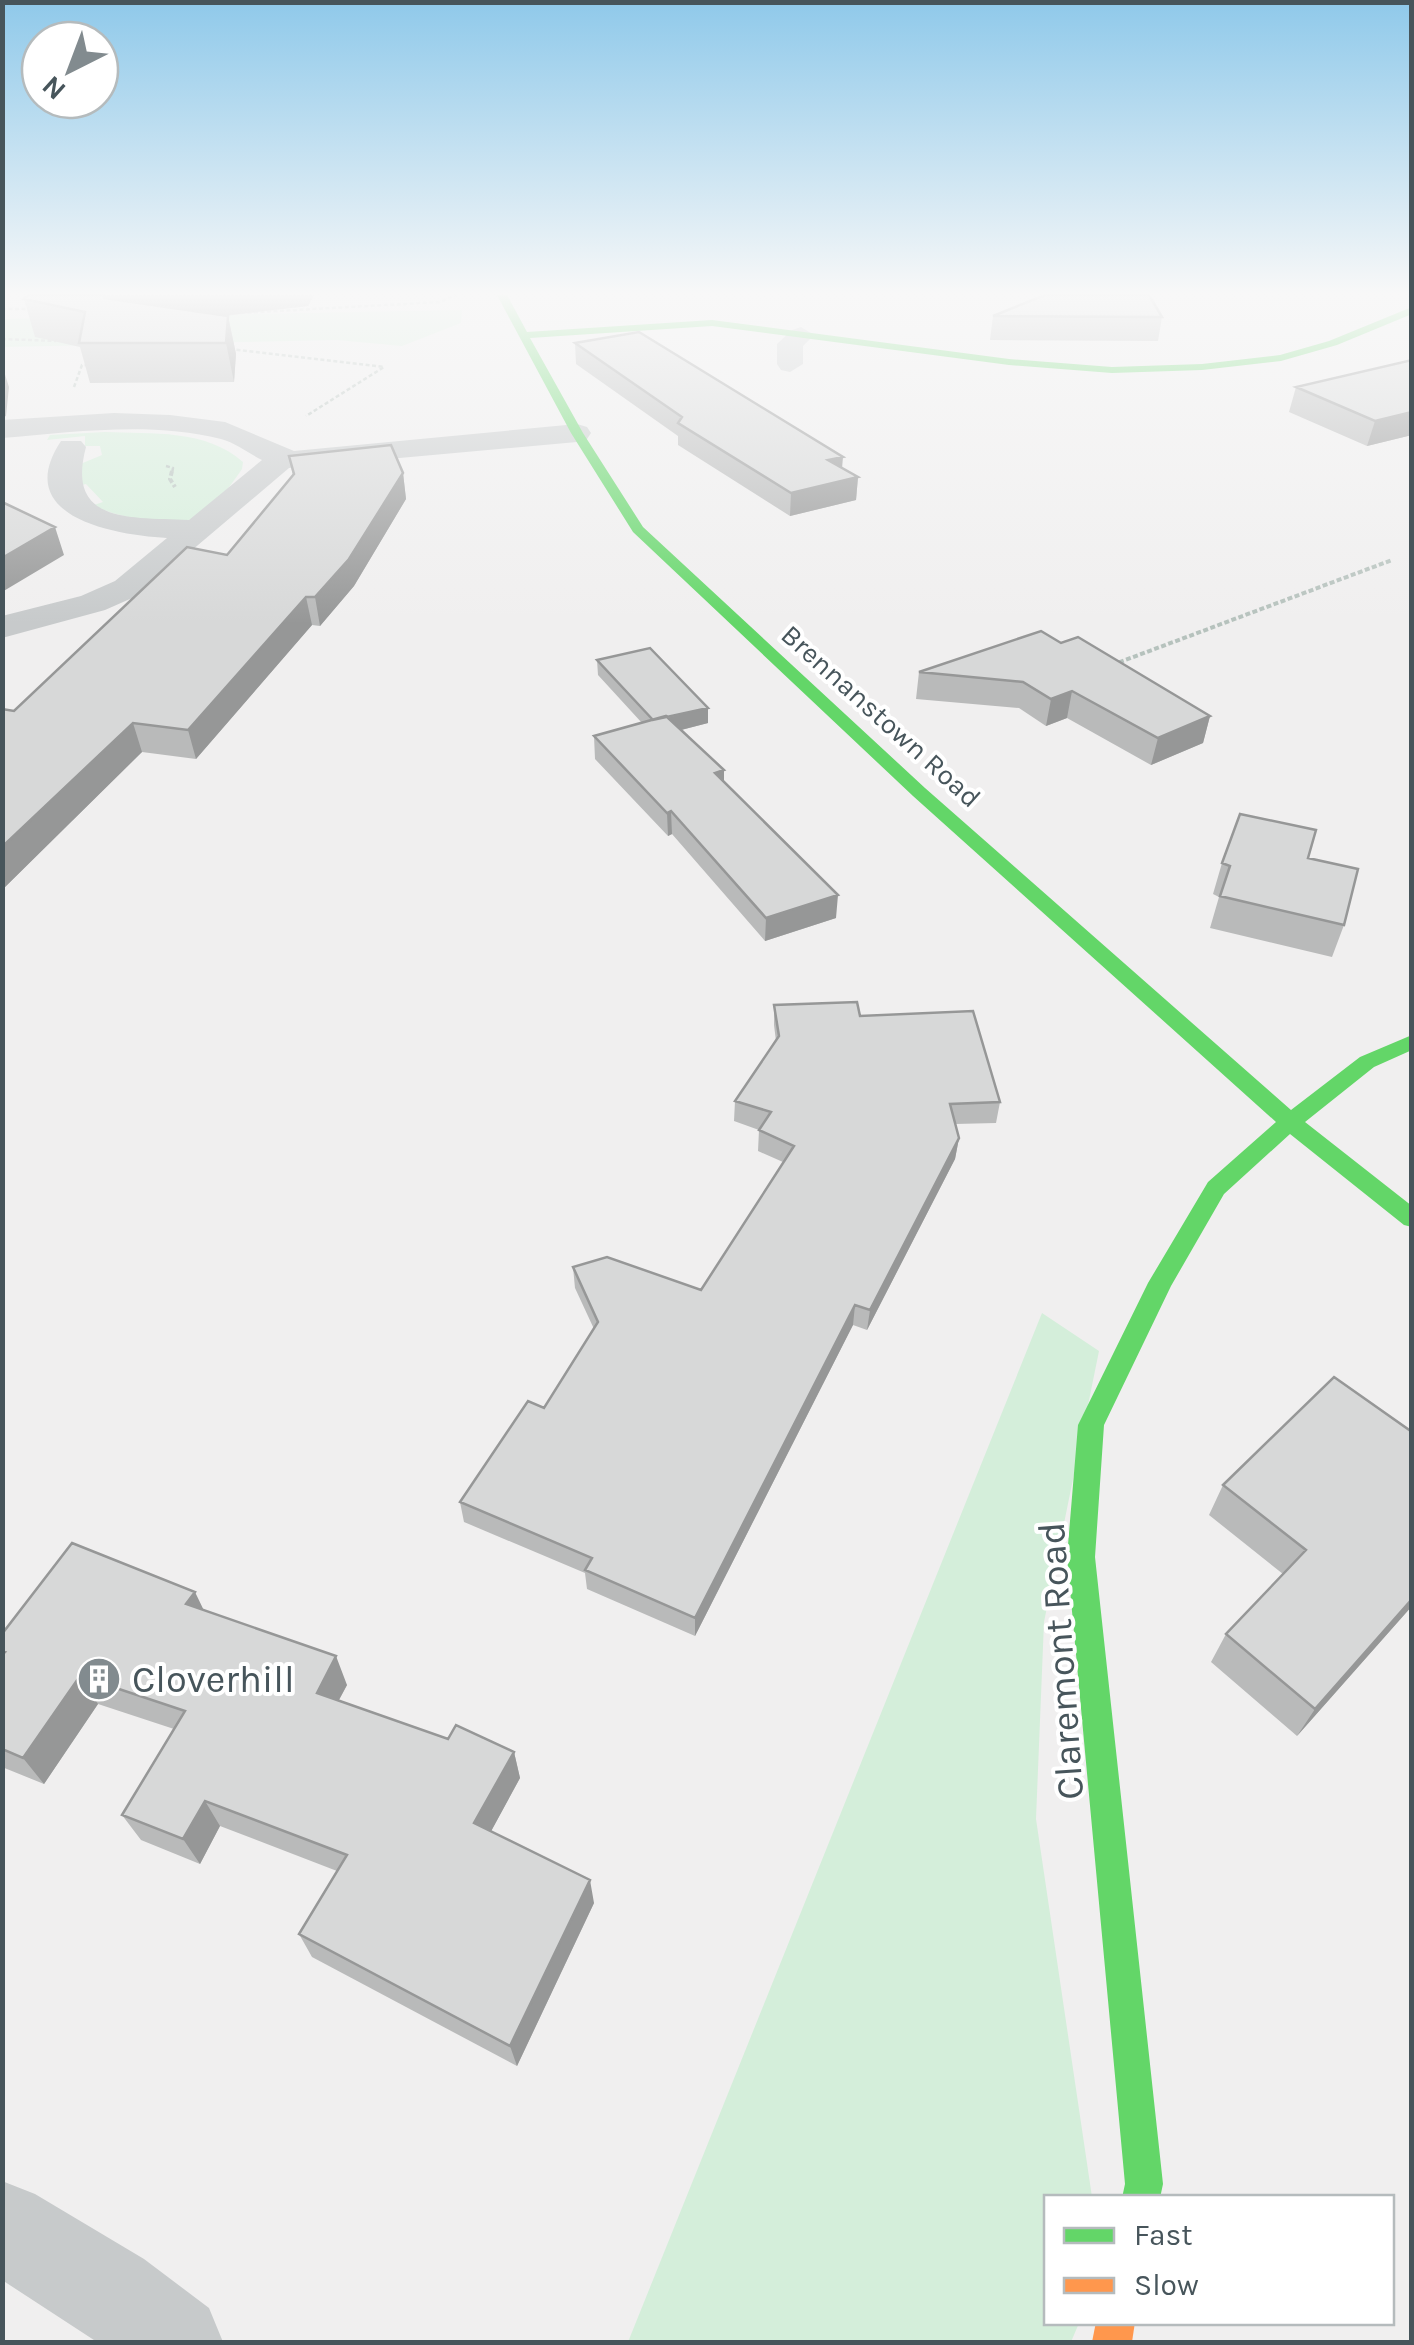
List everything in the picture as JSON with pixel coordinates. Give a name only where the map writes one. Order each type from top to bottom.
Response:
[{"type":"street","name":"Brennanstown Road","points":[[560,404],[638,528],[701,591],[919,792],[1290,1122],[1412,1219]]},
{"type":"street","points":[[2,430],[97,422],[194,426],[241,435],[282,460]]},
{"type":"street","points":[[2,627],[93,603],[127,588],[185,529],[282,460],[576,434]]},
{"type":"street","points":[[71,447],[62,478],[69,500],[80,509],[106,520],[185,529]]},
{"type":"street","name":"Claremont Road","points":[[1142,2195],[1144,2184],[1080,1557],[1090,1425],[1160,1283],[1216,1188],[1366,1062],[1412,1042]]},
{"type":"street","points":[[2,2227],[110,2294],[175,2342]]},
{"type":"path","points":[[296,422],[324,404]]},
{"type":"path","points":[[71,447],[126,454],[172,468],[170,479],[184,502],[185,529]]},
{"type":"path","points":[[1098,670],[1392,560]]},
{"type":"green space","points":[[105,432],[195,439],[228,451],[243,462],[242,469],[216,503],[197,517],[175,522],[116,514],[94,505],[103,502],[86,484],[77,486],[78,465],[102,455],[100,446],[85,446],[85,436],[47,440],[50,435]]},
{"type":"green space","points":[[1042,1313],[1099,1351],[1044,1622],[1036,1819],[1092,2195],[1044,2195],[1044,2325],[1078,2325],[1071,2342],[628,2342]]},
{"type":"building","points":[[664,404],[757,404],[843,457],[828,460],[858,477],[791,493],[678,423],[682,417]]},
{"type":"building","points":[[1337,404],[1412,404],[1412,412],[1375,421]]},
{"type":"building","points":[[391,445],[403,473],[349,559],[315,597],[306,597],[188,730],[133,723],[2,847],[2,709],[14,711],[187,547],[227,555],[294,474],[289,456]]},
{"type":"building","points":[[2,502],[55,527],[2,558]]},
{"type":"building","points":[[1041,631],[1061,643],[1078,637],[1210,716],[1158,738],[1072,691],[1051,699],[1023,682],[919,672]]},
{"type":"building","points":[[650,648],[708,708],[653,720],[597,660]]},
{"type":"building","points":[[666,716],[724,770],[715,773],[838,895],[766,918],[671,811],[667,813],[594,736]]},
{"type":"building","points":[[1240,814],[1316,830],[1308,858],[1358,869],[1344,925],[1220,896],[1230,866],[1222,863]]},
{"type":"building","points":[[857,1002],[860,1016],[973,1011],[1000,1102],[950,1104],[959,1138],[870,1310],[855,1305],[695,1618],[585,1570],[592,1558],[460,1502],[528,1401],[544,1408],[598,1322],[573,1267],[607,1257],[701,1290],[794,1146],[759,1130],[771,1112],[735,1101],[779,1036],[774,1005]]},
{"type":"building","points":[[1334,1377],[1412,1432],[1412,1599],[1315,1709],[1226,1634],[1306,1550],[1223,1485]]},
{"type":"building","points":[[72,1543],[195,1592],[186,1604],[336,1656],[317,1693],[448,1739],[456,1725],[514,1752],[474,1823],[590,1880],[510,2046],[299,1934],[347,1855],[205,1801],[183,1839],[122,1815],[185,1711],[80,1676],[23,1758],[2,1749],[2,1634]]},
{"type":"traffic: fast","points":[[561,404],[638,529],[919,792],[1290,1122],[1412,1219]]},
{"type":"traffic: fast","points":[[1142,2195],[1144,2184],[1081,1557],[1091,1425],[1160,1283],[1216,1188],[1290,1122],[1367,1062],[1412,1042]]},
{"type":"traffic: slow","points":[[1112,2342],[1115,2325]]},
{"type":"place","name":"Cloverhill","points":[[99,1679]]}]
